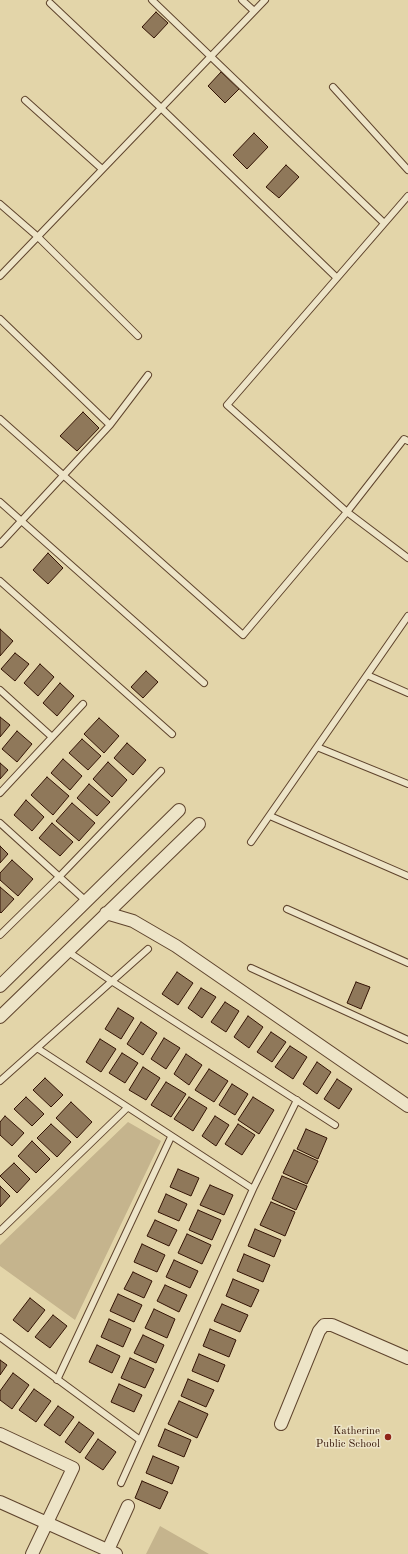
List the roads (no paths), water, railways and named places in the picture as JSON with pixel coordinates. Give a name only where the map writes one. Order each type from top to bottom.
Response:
[{"type":"street","points":[[0,986],[179,810]]},
{"type":"street","points":[[0,1017],[199,824]]},
{"type":"street","points":[[106,913],[133,920],[176,946],[407,1102]]},
{"type":"street","points":[[281,1424],[319,1332],[324,1325],[332,1326],[408,1358]]},
{"type":"street","points":[[0,1434],[73,1468],[32,1554]]},
{"type":"street","points":[[0,1502],[112,1552],[128,1506]]},
{"type":"lane","points":[[152,0],[384,223]]},
{"type":"lane","points":[[242,0],[254,11]]},
{"type":"lane","points":[[0,276],[265,0]]},
{"type":"lane","points":[[50,3],[337,278]]},
{"type":"lane","points":[[333,87],[408,170]]},
{"type":"lane","points":[[26,100],[102,169]]},
{"type":"lane","points":[[408,196],[226,405],[347,512],[408,558]]},
{"type":"lane","points":[[0,204],[38,237],[138,336]]},
{"type":"lane","points":[[0,319],[110,425]]},
{"type":"lane","points":[[0,544],[110,425],[148,374]]},
{"type":"lane","points":[[0,419],[243,635],[347,512],[404,439],[408,441]]},
{"type":"lane","points":[[0,502],[204,683]]},
{"type":"lane","points":[[0,581],[172,734]]},
{"type":"lane","points":[[252,842],[408,616]]},
{"type":"lane","points":[[367,675],[408,693]]},
{"type":"lane","points":[[0,690],[52,737]]},
{"type":"lane","points":[[0,793],[83,704]]},
{"type":"lane","points":[[318,747],[408,784]]},
{"type":"lane","points":[[0,935],[59,877],[161,771]]},
{"type":"lane","points":[[270,816],[408,876]]},
{"type":"lane","points":[[0,823],[86,901]]},
{"type":"lane","points":[[287,909],[408,963]]},
{"type":"lane","points":[[0,1081],[113,982],[148,949]]},
{"type":"lane","points":[[67,951],[335,1125]]},
{"type":"lane","points":[[251,968],[408,1040]]},
{"type":"lane","points":[[37,1048],[171,1137],[253,1189]]},
{"type":"lane","points":[[121,1483],[253,1189],[297,1100]]},
{"type":"lane","points":[[0,1231],[127,1108]]},
{"type":"lane","points":[[57,1380],[171,1137]]},
{"type":"lane","points":[[0,1337],[140,1440]]},
{"type":"place","name":"Katherine Public School","points":[[388,1437]]}]
